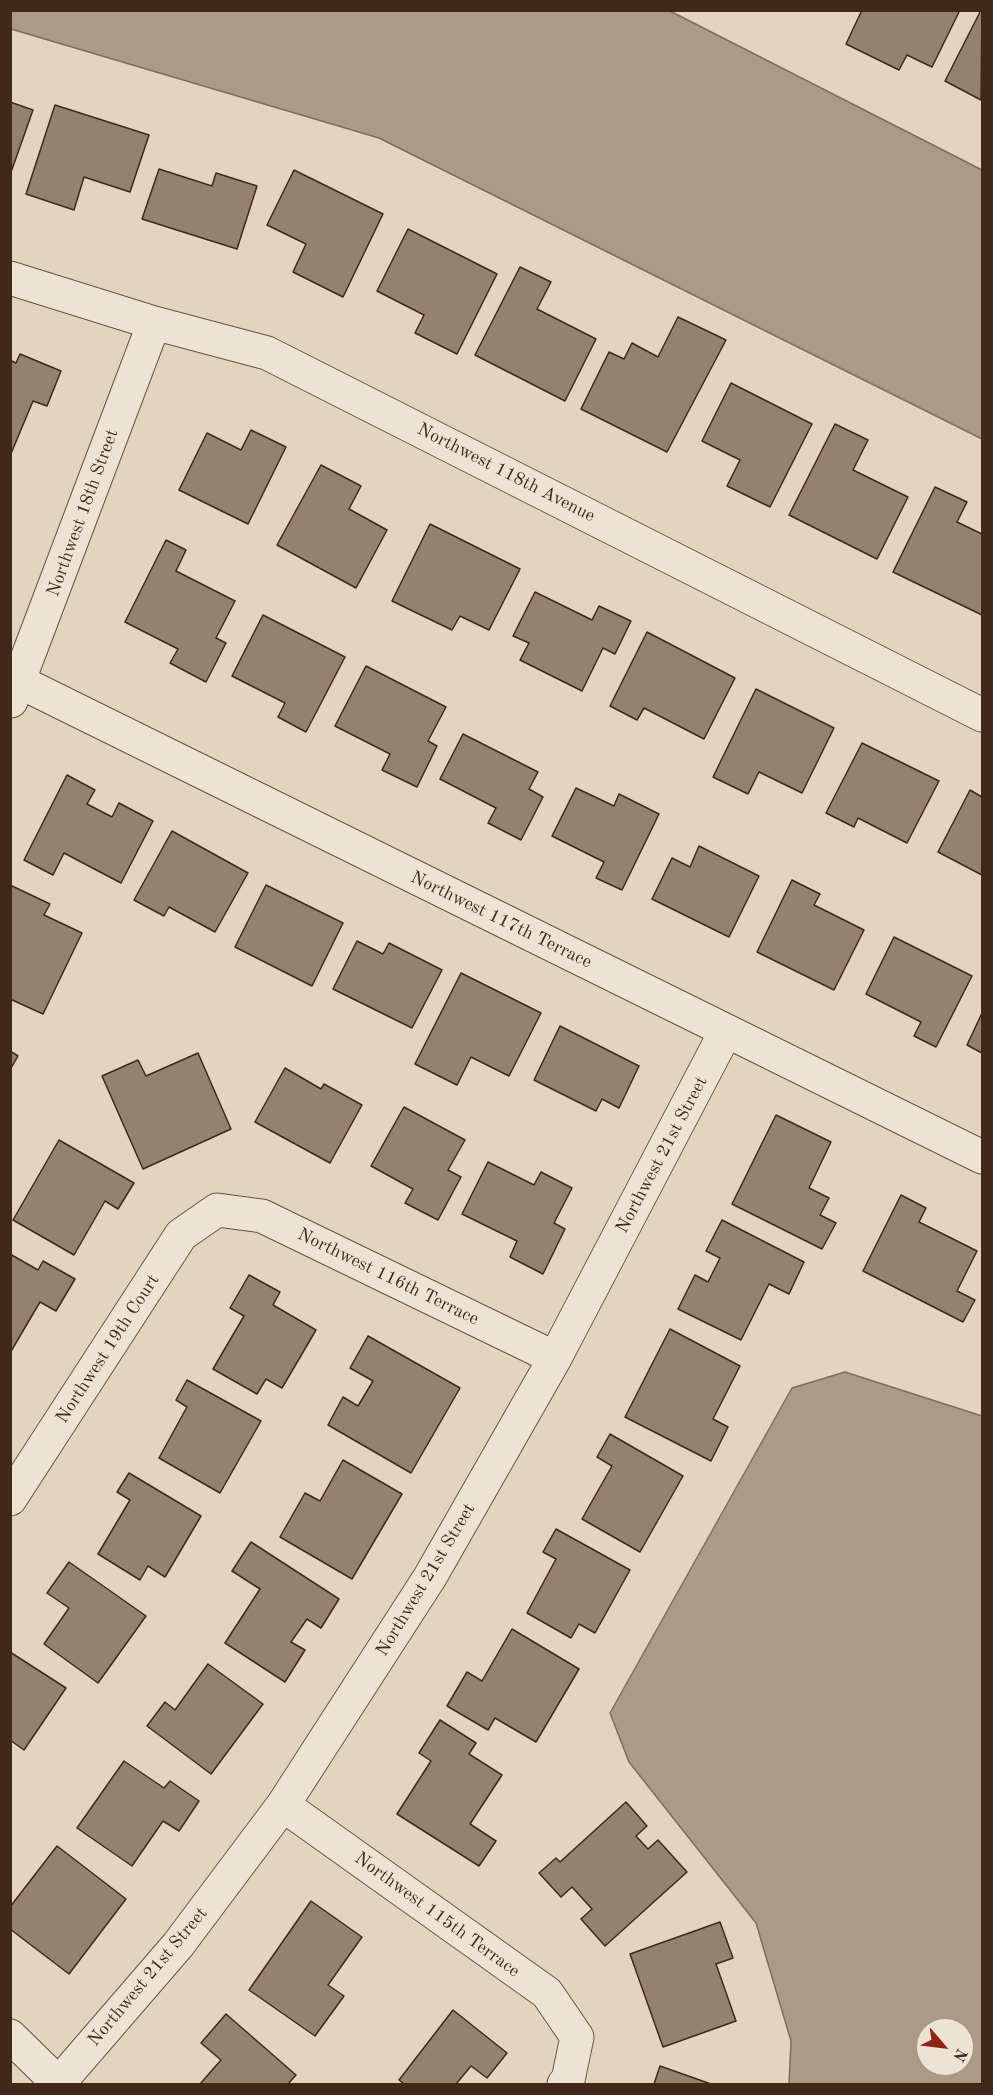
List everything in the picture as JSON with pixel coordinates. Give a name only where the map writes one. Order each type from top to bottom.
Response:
[{"type":"street","name":"Northwest 118th Avenue","points":[[10,278],[154,323],[267,353],[982,715]]},
{"type":"street","name":"Northwest 18th Street","points":[[15,692],[154,323]]},
{"type":"street","name":"Northwest 117th Terrace","points":[[15,692],[726,1031],[982,1157]]},
{"type":"street","name":"Northwest 21st Street","points":[[58,2084],[177,1944],[283,1805],[430,1577],[555,1358],[726,1031]]},
{"type":"street","name":"Northwest 116th Terrace","points":[[217,1210],[262,1216],[555,1358]]},
{"type":"street","name":"Northwest 19th Court","points":[[10,1499],[181,1235],[217,1210]]},
{"type":"street","name":"Northwest 115th Terrace","points":[[283,1805],[547,1993],[577,2037],[568,2080],[564,2085]]},
{"type":"street","points":[[10,2036],[58,2084]]},
{"type":"shaded area","points":[[10,11],[670,11],[982,170],[982,439],[379,138],[11,29]]},
{"type":"shaded area","points":[[845,1372],[982,1416],[982,2084],[789,2084],[791,2041],[756,1923],[629,1762],[610,1713],[792,1388]]},
{"type":"building","points":[[862,10],[960,10],[932,67],[907,55],[899,70],[846,44]]},
{"type":"building","points":[[982,10],[981,100],[945,81]]},
{"type":"building","points":[[10,102],[33,110],[10,175]]},
{"type":"building","points":[[55,105],[149,135],[130,192],[84,177],[74,210],[26,194]]},
{"type":"building","points":[[159,169],[212,186],[216,173],[257,186],[237,249],[142,219]]},
{"type":"building","points":[[294,170],[383,214],[343,297],[293,272],[306,244],[267,225]]},
{"type":"building","points":[[408,229],[497,274],[457,354],[415,333],[424,315],[377,291]]},
{"type":"building","points":[[520,267],[551,282],[537,309],[596,339],[565,401],[475,355]]},
{"type":"building","points":[[678,317],[726,340],[667,452],[581,409],[609,352],[624,359],[632,343],[658,357]]},
{"type":"building","points":[[20,354],[61,371],[47,406],[33,401],[10,456],[10,360],[16,363]]},
{"type":"building","points":[[731,383],[812,424],[770,507],[727,486],[740,460],[702,441]]},
{"type":"building","points":[[835,424],[868,440],[853,470],[908,497],[877,559],[789,515]]},
{"type":"building","points":[[251,430],[286,447],[248,524],[179,490],[207,433],[241,450]]},
{"type":"building","points":[[321,465],[361,486],[349,509],[387,530],[356,588],[277,545]]},
{"type":"building","points":[[935,487],[967,502],[957,522],[982,534],[982,615],[893,572]]},
{"type":"building","points":[[430,524],[520,569],[489,630],[460,616],[452,630],[392,601]]},
{"type":"building","points":[[166,540],[186,550],[176,571],[235,601],[216,638],[226,643],[206,682],[170,663],[178,649],[125,622]]},
{"type":"building","points":[[535,592],[592,620],[599,606],[631,621],[615,654],[603,648],[582,691],[520,660],[529,643],[513,636]]},
{"type":"building","points":[[263,615],[345,657],[306,732],[278,717],[285,703],[232,676]]},
{"type":"building","points":[[647,632],[735,678],[704,739],[644,708],[637,720],[610,706]]},
{"type":"building","points":[[366,666],[446,707],[428,741],[437,746],[417,787],[382,770],[390,754],[335,726]]},
{"type":"building","points":[[756,689],[834,728],[802,793],[759,772],[748,794],[713,777]]},
{"type":"building","points":[[463,734],[538,772],[529,789],[543,797],[521,840],[488,823],[496,808],[440,779]]},
{"type":"building","points":[[862,743],[939,781],[907,843],[858,818],[854,827],[826,813]]},
{"type":"building","points":[[67,775],[95,790],[87,804],[112,817],[119,803],[153,821],[121,883],[64,853],[53,875],[24,860]]},
{"type":"building","points":[[576,788],[614,806],[619,794],[659,814],[622,890],[596,878],[604,862],[552,836]]},
{"type":"building","points":[[970,790],[982,797],[982,875],[938,852]]},
{"type":"building","points":[[172,831],[248,873],[215,932],[169,907],[164,916],[134,900]]},
{"type":"building","points":[[699,846],[759,876],[729,937],[652,899],[672,858],[690,867]]},
{"type":"building","points":[[792,880],[820,894],[814,905],[864,930],[834,990],[757,952]]},
{"type":"building","points":[[10,885],[50,904],[44,915],[82,933],[43,1014],[10,999]]},
{"type":"building","points":[[266,885],[343,923],[312,986],[235,947]]},
{"type":"building","points":[[894,937],[972,976],[936,1047],[914,1036],[921,1022],[866,994]]},
{"type":"building","points":[[357,941],[383,954],[389,943],[442,970],[412,1028],[333,989]]},
{"type":"building","points":[[461,973],[541,1013],[509,1076],[471,1057],[457,1085],[415,1064]]},
{"type":"building","points":[[982,1013],[982,1053],[967,1045]]},
{"type":"building","points":[[560,1026],[639,1066],[619,1108],[602,1099],[596,1111],[534,1080]]},
{"type":"building","points":[[10,1051],[18,1056],[10,1070]]},
{"type":"building","points":[[198,1053],[231,1129],[143,1169],[102,1076],[138,1060],[146,1076]]},
{"type":"building","points":[[285,1068],[321,1089],[324,1084],[362,1105],[330,1163],[255,1122]]},
{"type":"building","points":[[404,1107],[465,1140],[448,1170],[461,1177],[438,1220],[405,1203],[413,1189],[371,1166]]},
{"type":"building","points":[[776,1115],[831,1142],[809,1188],[829,1198],[820,1215],[836,1223],[822,1249],[732,1204]]},
{"type":"building","points":[[59,1140],[134,1183],[118,1209],[105,1201],[74,1255],[13,1220]]},
{"type":"building","points":[[488,1162],[534,1185],[541,1172],[572,1188],[554,1223],[565,1229],[543,1274],[510,1257],[517,1241],[462,1214]]},
{"type":"building","points":[[901,1195],[926,1208],[919,1222],[977,1251],[957,1291],[975,1300],[963,1322],[863,1271]]},
{"type":"building","points":[[722,1220],[804,1262],[789,1294],[769,1284],[741,1340],[678,1309],[695,1275],[708,1282],[720,1258],[706,1251]]},
{"type":"building","points":[[10,1254],[38,1270],[43,1261],[75,1279],[56,1311],[40,1302],[10,1353]]},
{"type":"building","points":[[249,1275],[280,1292],[273,1305],[316,1330],[282,1388],[266,1379],[257,1394],[213,1369],[244,1316],[230,1308]]},
{"type":"building","points":[[670,1329],[740,1366],[713,1419],[728,1427],[711,1461],[625,1417]]},
{"type":"building","points":[[368,1336],[460,1388],[411,1473],[328,1425],[343,1397],[358,1406],[373,1381],[350,1368]]},
{"type":"building","points":[[187,1380],[261,1421],[220,1493],[159,1458],[187,1407],[176,1400]]},
{"type":"building","points":[[610,1434],[683,1476],[640,1552],[582,1519],[612,1466],[597,1457]]},
{"type":"building","points":[[343,1460],[402,1494],[352,1579],[280,1537],[305,1493],[320,1501]]},
{"type":"building","points":[[129,1473],[201,1516],[165,1577],[148,1566],[140,1580],[98,1554],[130,1500],[117,1492]]},
{"type":"building","points":[[556,1529],[630,1570],[595,1633],[579,1624],[571,1638],[527,1613],[556,1559],[543,1552]]},
{"type":"building","points":[[251,1542],[339,1599],[321,1628],[307,1619],[291,1642],[305,1650],[285,1682],[225,1643],[260,1589],[232,1571]]},
{"type":"building","points":[[69,1562],[146,1616],[98,1683],[44,1644],[69,1608],[47,1593]]},
{"type":"building","points":[[512,1629],[579,1669],[536,1742],[495,1718],[488,1730],[447,1706],[467,1672],[482,1681]]},
{"type":"building","points":[[10,1652],[66,1688],[24,1750],[10,1740]]},
{"type":"building","points":[[208,1664],[263,1704],[211,1774],[147,1726],[165,1702],[175,1710]]},
{"type":"building","points":[[440,1720],[476,1743],[469,1754],[502,1775],[470,1824],[496,1841],[479,1866],[397,1814],[431,1761],[419,1753]]},
{"type":"building","points":[[124,1761],[164,1788],[170,1781],[199,1801],[179,1831],[163,1821],[132,1866],[77,1828]]},
{"type":"building","points":[[626,1802],[647,1826],[636,1836],[648,1849],[658,1840],[687,1872],[605,1946],[581,1919],[592,1909],[572,1887],[561,1897],[539,1873],[556,1858],[560,1862]]},
{"type":"building","points":[[57,1846],[126,1899],[69,1974],[10,1929],[10,1907]]},
{"type":"building","points":[[311,1901],[362,1937],[328,1985],[344,1996],[315,2036],[249,1990]]},
{"type":"building","points":[[720,1922],[733,1958],[716,1964],[736,2021],[663,2047],[630,1954]]},
{"type":"building","points":[[453,2010],[507,2053],[487,2078],[471,2066],[456,2084],[404,2084],[399,2080]]},
{"type":"building","points":[[226,2014],[296,2075],[288,2084],[200,2084],[221,2060],[201,2043]]},
{"type":"building","points":[[660,2066],[711,2084],[654,2084]]}]
